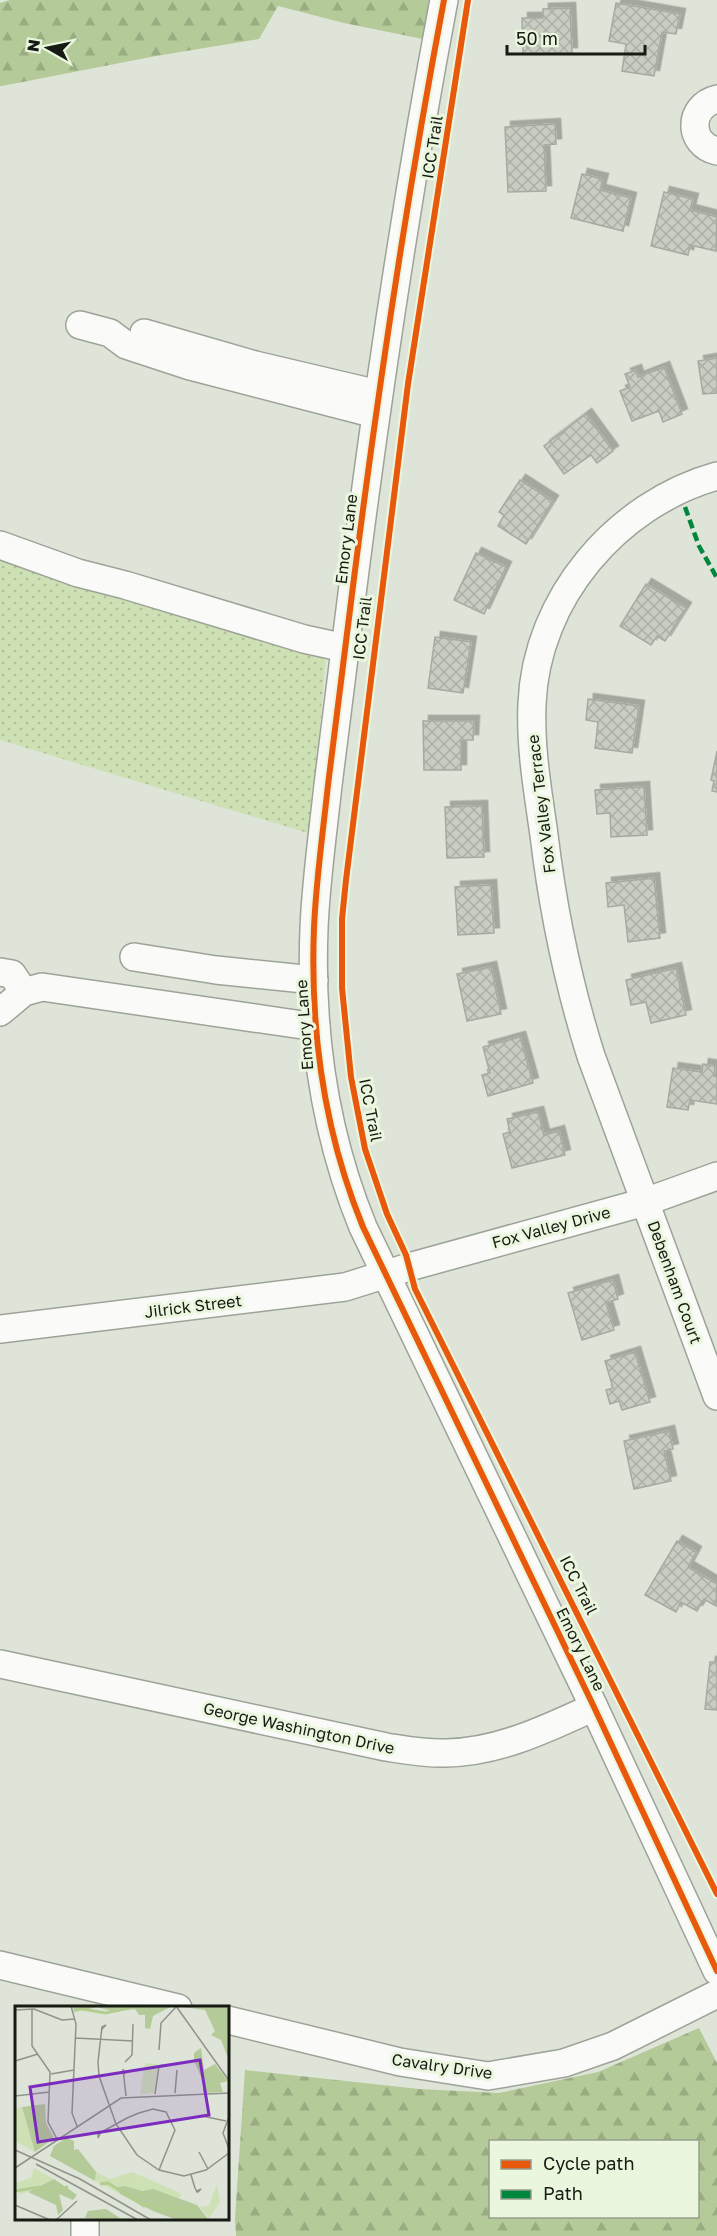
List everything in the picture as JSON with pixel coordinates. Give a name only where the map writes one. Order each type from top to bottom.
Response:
[{"type":"street","name":"Emory Lane","points":[[444,0],[377,404],[319,865],[314,925],[314,980],[316,1027],[323,1089],[343,1175],[363,1227],[594,1707],[717,1971]]},
{"type":"street","points":[[717,99],[706,102],[700,108],[694,125],[700,141],[706,147],[717,151]]},
{"type":"street","points":[[80,325],[110,333],[126,345],[190,366],[299,396],[377,404]]},
{"type":"street","name":"Fox Valley Terrace","points":[[645,1202],[591,1056],[566,970],[550,886],[532,729],[532,702],[541,655],[552,621],[565,595],[593,555],[624,524],[648,507],[677,491],[717,476]]},
{"type":"street","points":[[0,545],[78,573],[304,639],[345,648]]},
{"type":"street","points":[[134,957],[314,980]]},
{"type":"street","points":[[0,972],[12,974],[24,993]]},
{"type":"street","points":[[0,1012],[24,993],[42,987],[316,1027]]},
{"type":"street","name":"Fox Valley Drive","points":[[384,1274],[645,1202],[717,1176]]},
{"type":"street","name":"Debenham Court","points":[[645,1202],[717,1396]]},
{"type":"street","name":"Jilrick Street","points":[[0,1329],[318,1291],[345,1287],[384,1274]]},
{"type":"street","name":"George Washington Drive","points":[[0,1664],[386,1748],[444,1753],[487,1749],[512,1742],[594,1707]]},
{"type":"street","points":[[0,1965],[109,2000],[161,2006]]},
{"type":"street","name":"Cavalry Drive","points":[[230,2020],[400,2062],[488,2076],[564,2063],[613,2046],[717,1994]]},
{"type":"green space","points":[[10,0],[429,0],[423,39],[344,23],[278,6],[259,39],[0,86],[0,3]]},
{"type":"green space","points":[[0,557],[326,653],[311,834],[0,740]]},
{"type":"green space","points":[[699,2028],[717,2063],[717,2236],[236,2236],[235,2218],[245,2070],[419,2089],[499,2093],[598,2072]]},
{"type":"building","points":[[616,3],[680,14],[676,34],[662,32],[654,76],[622,71],[626,44],[609,41]]},
{"type":"building","points":[[570,8],[572,53],[523,54],[522,18],[543,18],[543,9]]},
{"type":"building","points":[[555,124],[556,144],[544,145],[546,191],[508,192],[505,127]]},
{"type":"building","points":[[582,174],[603,179],[600,190],[631,198],[623,231],[571,218]]},
{"type":"building","points":[[664,192],[693,199],[690,210],[717,217],[716,251],[690,245],[688,255],[651,246]]},
{"type":"building","points":[[717,358],[717,393],[703,394],[698,361]]},
{"type":"building","points":[[664,367],[682,414],[663,422],[659,411],[632,421],[620,391],[630,387],[625,374],[636,370],[638,377]]},
{"type":"building","points":[[586,414],[613,451],[597,463],[591,455],[564,474],[544,446]]},
{"type":"building","points":[[520,480],[553,501],[526,544],[498,526],[504,515],[499,512]]},
{"type":"building","points":[[476,553],[506,567],[484,614],[454,600]]},
{"type":"building","points":[[646,584],[686,608],[665,641],[657,636],[651,645],[620,626]]},
{"type":"building","points":[[435,637],[471,642],[463,693],[428,688]]},
{"type":"building","points":[[588,699],[639,706],[632,753],[595,748],[598,722],[586,720]]},
{"type":"building","points":[[423,721],[474,721],[473,740],[461,740],[461,770],[424,770]]},
{"type":"building","points":[[717,751],[717,792],[712,791],[714,781],[711,780]]},
{"type":"building","points":[[644,787],[647,835],[611,837],[610,813],[597,814],[595,790]]},
{"type":"building","points":[[482,806],[484,857],[447,858],[445,807]]},
{"type":"building","points":[[654,878],[660,938],[628,942],[624,905],[608,907],[606,883]]},
{"type":"building","points":[[491,885],[494,933],[458,935],[455,887]]},
{"type":"building","points":[[491,967],[501,1014],[467,1021],[457,974]]},
{"type":"building","points":[[676,968],[686,1015],[651,1023],[646,1002],[631,1005],[626,980]]},
{"type":"building","points":[[520,1037],[533,1083],[488,1096],[482,1075],[490,1073],[483,1047]]},
{"type":"building","points":[[703,1064],[715,1066],[717,1104],[690,1100],[688,1110],[667,1107],[673,1068],[702,1072]]},
{"type":"building","points":[[538,1112],[544,1135],[559,1131],[565,1155],[512,1168],[503,1134],[510,1132],[507,1119]]},
{"type":"building","points":[[613,1280],[618,1299],[606,1303],[614,1330],[582,1340],[568,1293]]},
{"type":"building","points":[[635,1352],[650,1402],[622,1410],[619,1401],[610,1404],[606,1390],[613,1388],[605,1361]]},
{"type":"building","points":[[669,1431],[673,1449],[664,1451],[671,1481],[634,1489],[624,1441]]},
{"type":"building","points":[[677,1541],[696,1552],[688,1567],[717,1584],[716,1606],[704,1599],[697,1611],[681,1602],[676,1612],[645,1595]]},
{"type":"building","points":[[710,1662],[717,1662],[717,1710],[705,1709]]},
{"type":"marked path","points":[[685,507],[699,546],[717,578]]},
{"type":"cycle path","name":"ICC Trail","points":[[444,0],[383,366],[328,785],[315,910],[313,966],[314,1004],[322,1080],[338,1155],[363,1227],[594,1707],[717,1971]]},
{"type":"cycle path","name":"ICC Trail","points":[[468,0],[408,384],[346,880],[342,919],[342,988],[351,1077],[365,1149],[387,1214],[406,1255],[415,1289],[717,1894]]}]
